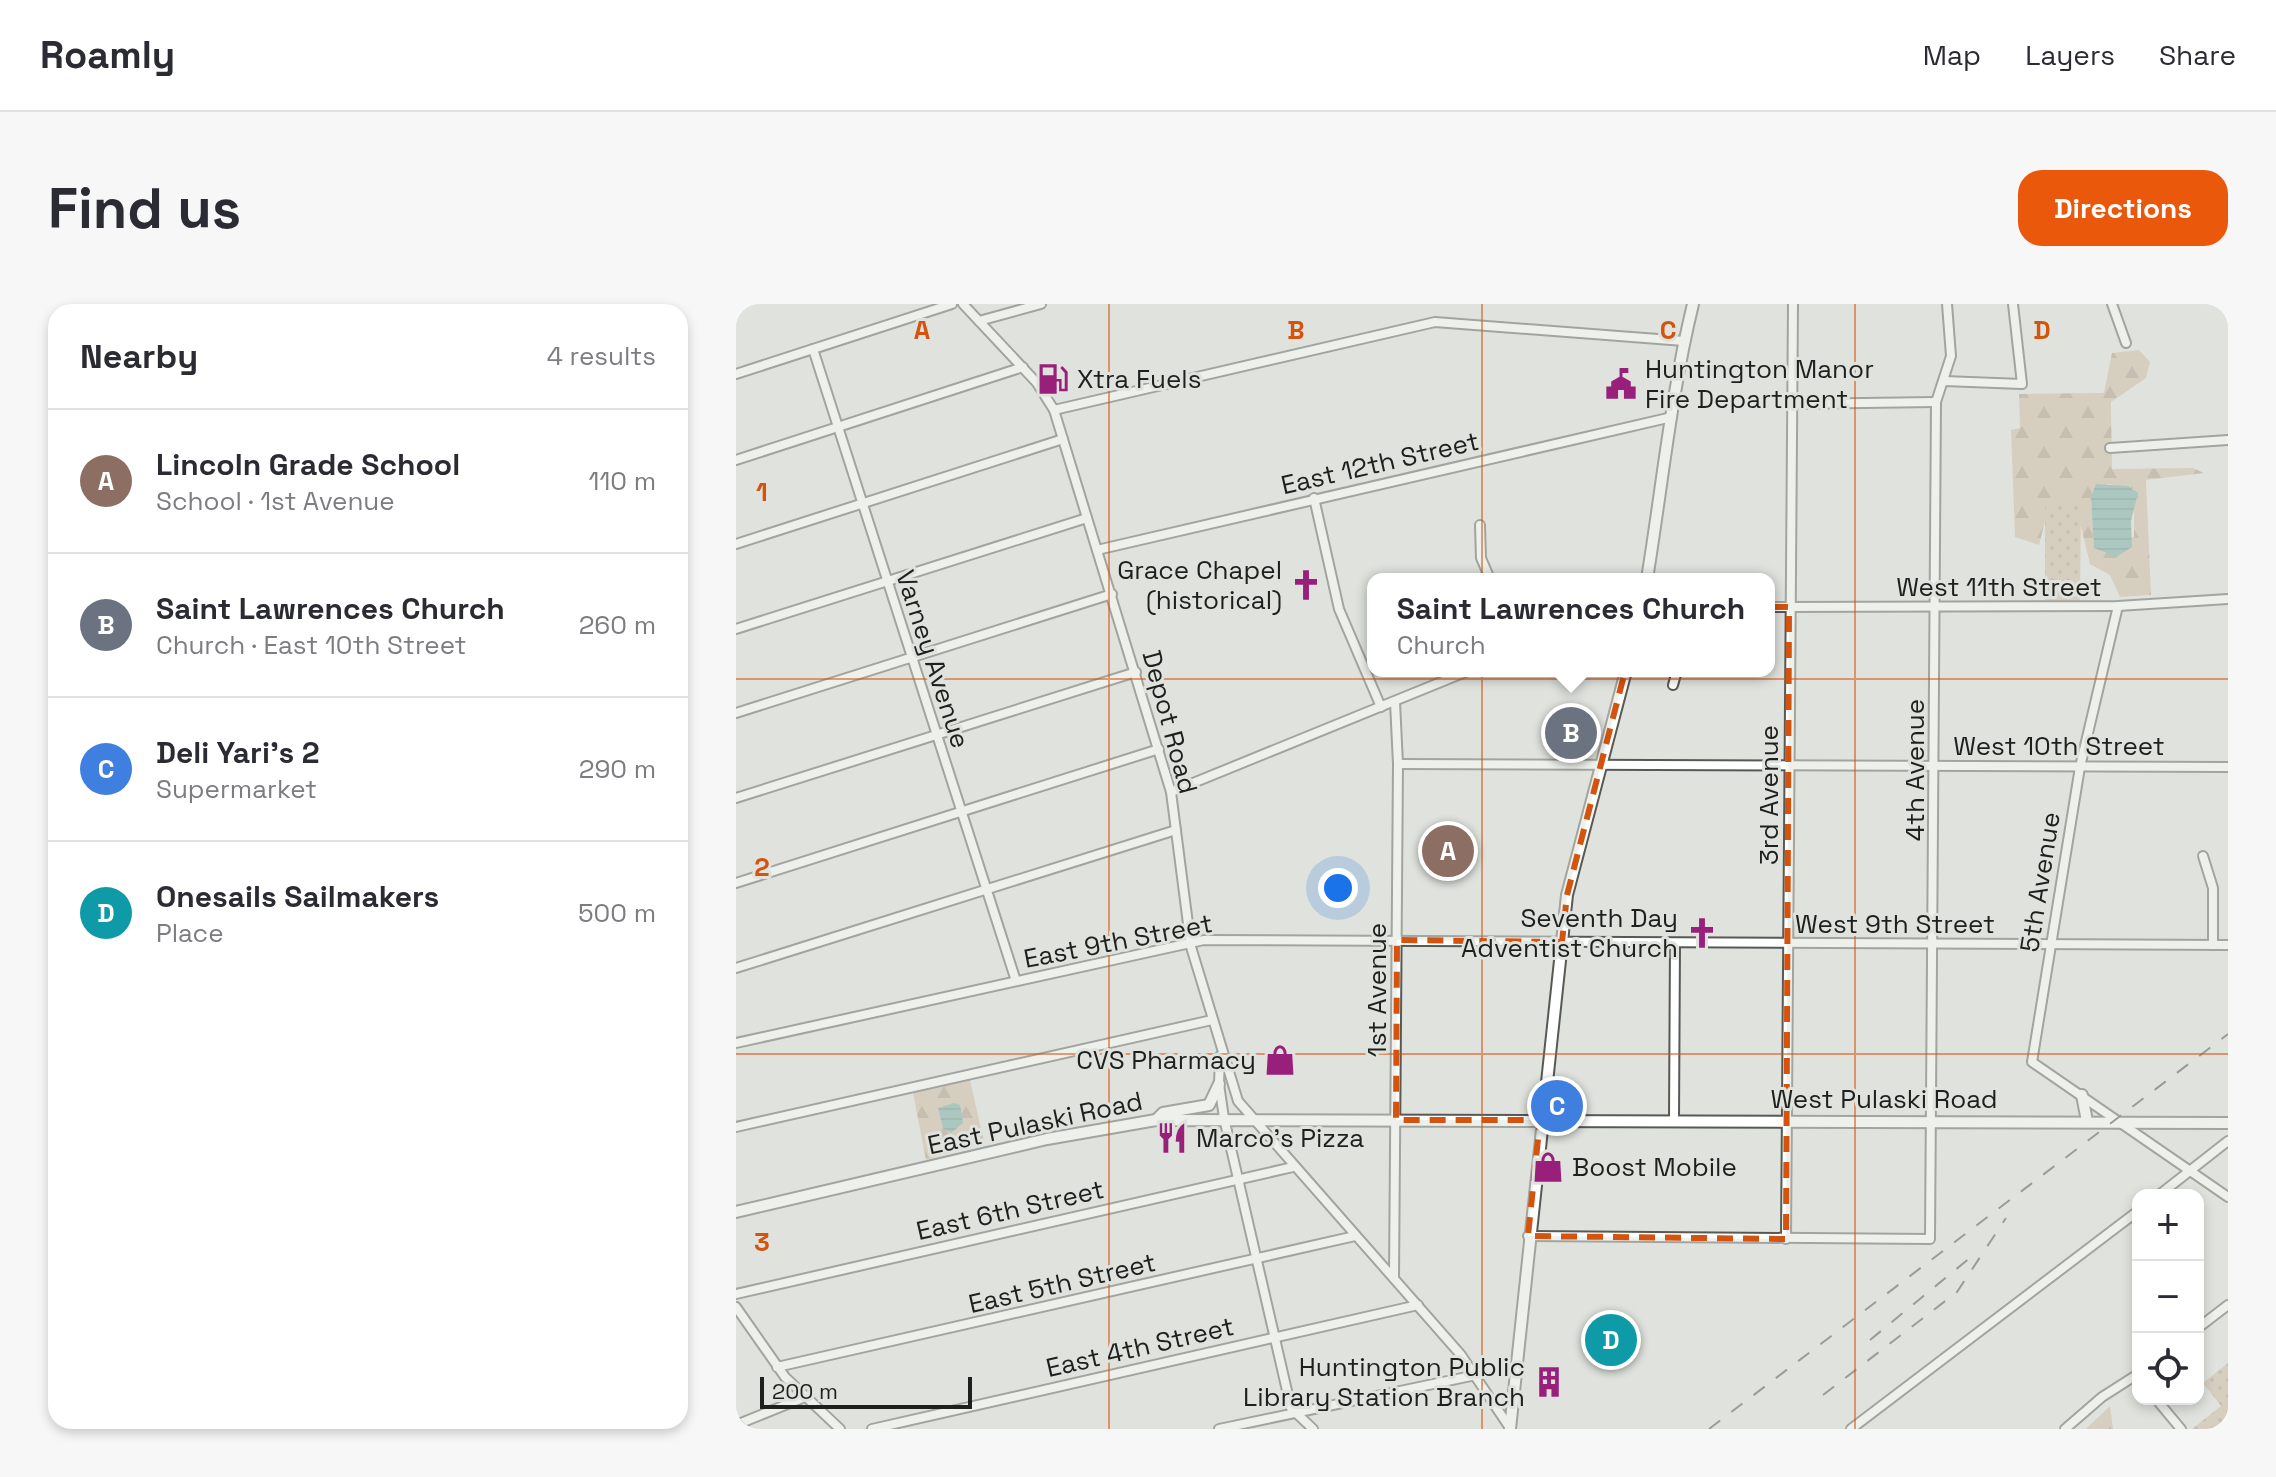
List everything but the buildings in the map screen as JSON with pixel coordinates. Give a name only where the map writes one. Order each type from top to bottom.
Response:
[{"type":"main road","points":[[1648,573],[1684,341],[1693,304]]},
{"type":"main road","points":[[1510,1428],[1540,1120],[1567,895],[1624,677]]},
{"type":"main road","points":[[1156,1120],[1163,1113],[1209,1105],[1219,1084]]},
{"type":"main road","points":[[2082,1095],[2087,1121]]},
{"type":"main road","name":"East Pulaski Road","points":[[736,1212],[1060,1136],[1156,1120],[1540,1120]]},
{"type":"main road","name":"West Pulaski Road","points":[[1540,1120],[2121,1120],[2228,1123]]},
{"type":"street","points":[[736,374],[952,304]]},
{"type":"street","name":"Depot Road","points":[[963,304],[1023,367],[1054,410],[1171,792],[1190,942],[1238,1101],[1293,1167],[1418,1305],[1476,1375],[1510,1428]]},
{"type":"street","points":[[979,321],[1041,304]]},
{"type":"street","name":"3rd Avenue","points":[[1786,1239],[1793,304]]},
{"type":"street","name":"4th Avenue","points":[[1786,1239],[1930,1239],[1936,402],[1951,356],[1947,304]]},
{"type":"street","points":[[1944,381],[2022,384],[2013,304]]},
{"type":"street","points":[[2112,304],[2126,343]]},
{"type":"street","points":[[1054,410],[1435,322],[1684,341]]},
{"type":"street","name":"Varney Avenue","points":[[813,349],[1016,981]]},
{"type":"street","points":[[736,460],[1023,367]]},
{"type":"street","points":[[1791,404],[1936,402]]},
{"type":"street","name":"East 12th Street","points":[[1097,550],[1672,417]]},
{"type":"street","points":[[736,544],[1063,439]]},
{"type":"street","points":[[2110,448],[2228,440]]},
{"type":"street","points":[[1314,498],[1339,609],[1367,674]]},
{"type":"street","points":[[736,629],[1087,518]]},
{"type":"street","points":[[1480,525],[1481,558],[1487,573]]},
{"type":"street","points":[[736,713],[1112,594]]},
{"type":"street","name":"West 11th Street","points":[[1775,607],[2118,606],[2228,599]]},
{"type":"street","name":"5th Avenue","points":[[2118,606],[2080,767],[2032,1062],[2121,1120],[2131,1132],[2228,1197]]},
{"type":"street","points":[[736,798],[1136,672]]},
{"type":"street","points":[[1368,677],[1381,707]]},
{"type":"street","points":[[1171,792],[1454,677]]},
{"type":"street","points":[[1673,685],[1675,677]]},
{"type":"street","name":"1st Avenue","points":[[1394,1279],[1398,764],[1395,702]]},
{"type":"street","points":[[736,883],[1159,749]]},
{"type":"street","name":"West 10th Street","points":[[1398,764],[2228,767]]},
{"type":"street","points":[[736,968],[1176,830]]},
{"type":"street","points":[[2203,856],[2213,888],[2213,945]]},
{"type":"street","name":"East 9th Street","points":[[736,1043],[1190,942],[1562,942]]},
{"type":"street","name":"West 9th Street","points":[[1562,942],[2228,945]]},
{"type":"street","points":[[1674,1120],[1675,943]]},
{"type":"street","points":[[736,1127],[1212,1020]]},
{"type":"street","name":"Depot Road","points":[[1220,1048],[1219,1084],[1224,1118],[1291,1408],[1296,1414]]},
{"type":"street","points":[[2167,1189],[2228,1141]]},
{"type":"street","name":"East 6th Street","points":[[736,1294],[1293,1167]]},
{"type":"street","points":[[1851,1429],[2132,1216]]},
{"type":"street","name":"East 5th Street","points":[[777,1367],[1355,1236]]},
{"type":"street","points":[[1528,1236],[1786,1239]]},
{"type":"street","name":"East 4th Street","points":[[872,1429],[1418,1305]]},
{"type":"street","points":[[2204,1323],[2228,1305]]},
{"type":"street","points":[[736,1307],[777,1367],[840,1429]]},
{"type":"street","points":[[1219,1429],[1476,1375]]},
{"type":"street","points":[[2065,1429],[2102,1397],[2132,1379]]},
{"type":"street","points":[[736,1425],[805,1397]]},
{"type":"street","points":[[2161,1405],[2181,1429]]},
{"type":"street","points":[[1296,1414],[1313,1429]]},
{"type":"highlighted area","points":[[1642,606],[1789,607],[1786,1239],[1528,1236],[1540,1120],[1396,1120],[1397,940],[1562,942],[1567,895]]},
{"type":"green space","points":[[2139,350],[2150,362],[2146,378],[2111,402],[2112,469],[2193,468],[2204,473],[2146,480],[2151,595],[2120,597],[2110,575],[2090,564],[2076,506],[2048,510],[2039,545],[2015,537],[2011,430],[2020,428],[2019,394],[2104,393],[2112,353]],"holes":[[[2108,484],[2134,489],[2134,537],[2105,553],[2094,547],[2091,498]]]},
{"type":"green space","points":[[2045,502],[2081,502],[2080,601],[2045,602]]},
{"type":"green space","points":[[970,1080],[984,1142],[926,1160],[913,1093]]},
{"type":"green space","points":[[2228,1363],[2228,1429],[2192,1429],[2221,1406],[2204,1382]]},
{"type":"green space","points":[[2110,1406],[2113,1429],[2086,1429]]},
{"type":"water","points":[[2096,484],[2128,486],[2138,493],[2131,521],[2132,547],[2116,557],[2094,548],[2091,498]]},
{"type":"water","points":[[954,1103],[960,1105],[963,1123],[951,1133],[943,1128],[938,1108]]},
{"type":"railway","points":[[1709,1429],[2228,1034]]},
{"type":"railway","points":[[1823,1395],[1957,1292],[2006,1218]]},
{"type":"railway","points":[[1870,1340],[1977,1252]]},
{"type":"place","name":"Xtra Fuels","points":[[1053,379]]},
{"type":"place","name":"Huntington Manor Fire Department","points":[[1621,384]]},
{"type":"place","name":"Grace Chapel (historical)","points":[[1306,585]]},
{"type":"place","name":"Saint Lawrences Church","points":[[1571,733]]},
{"type":"place","name":"Lincoln Grade School","points":[[1448,851]]},
{"type":"place","name":"Seventh Day Adventist Church","points":[[1702,933]]},
{"type":"place","name":"CVS Pharmacy","points":[[1280,1060]]},
{"type":"place","name":"Deli Yari's 2","points":[[1557,1106]]},
{"type":"place","name":"Marco's Pizza","points":[[1172,1138]]},
{"type":"place","name":"Boost Mobile","points":[[1548,1167]]},
{"type":"place","name":"Onesails Sailmakers","points":[[1611,1340]]},
{"type":"place","name":"Huntington Public Library Station Branch","points":[[1549,1382]]}]
